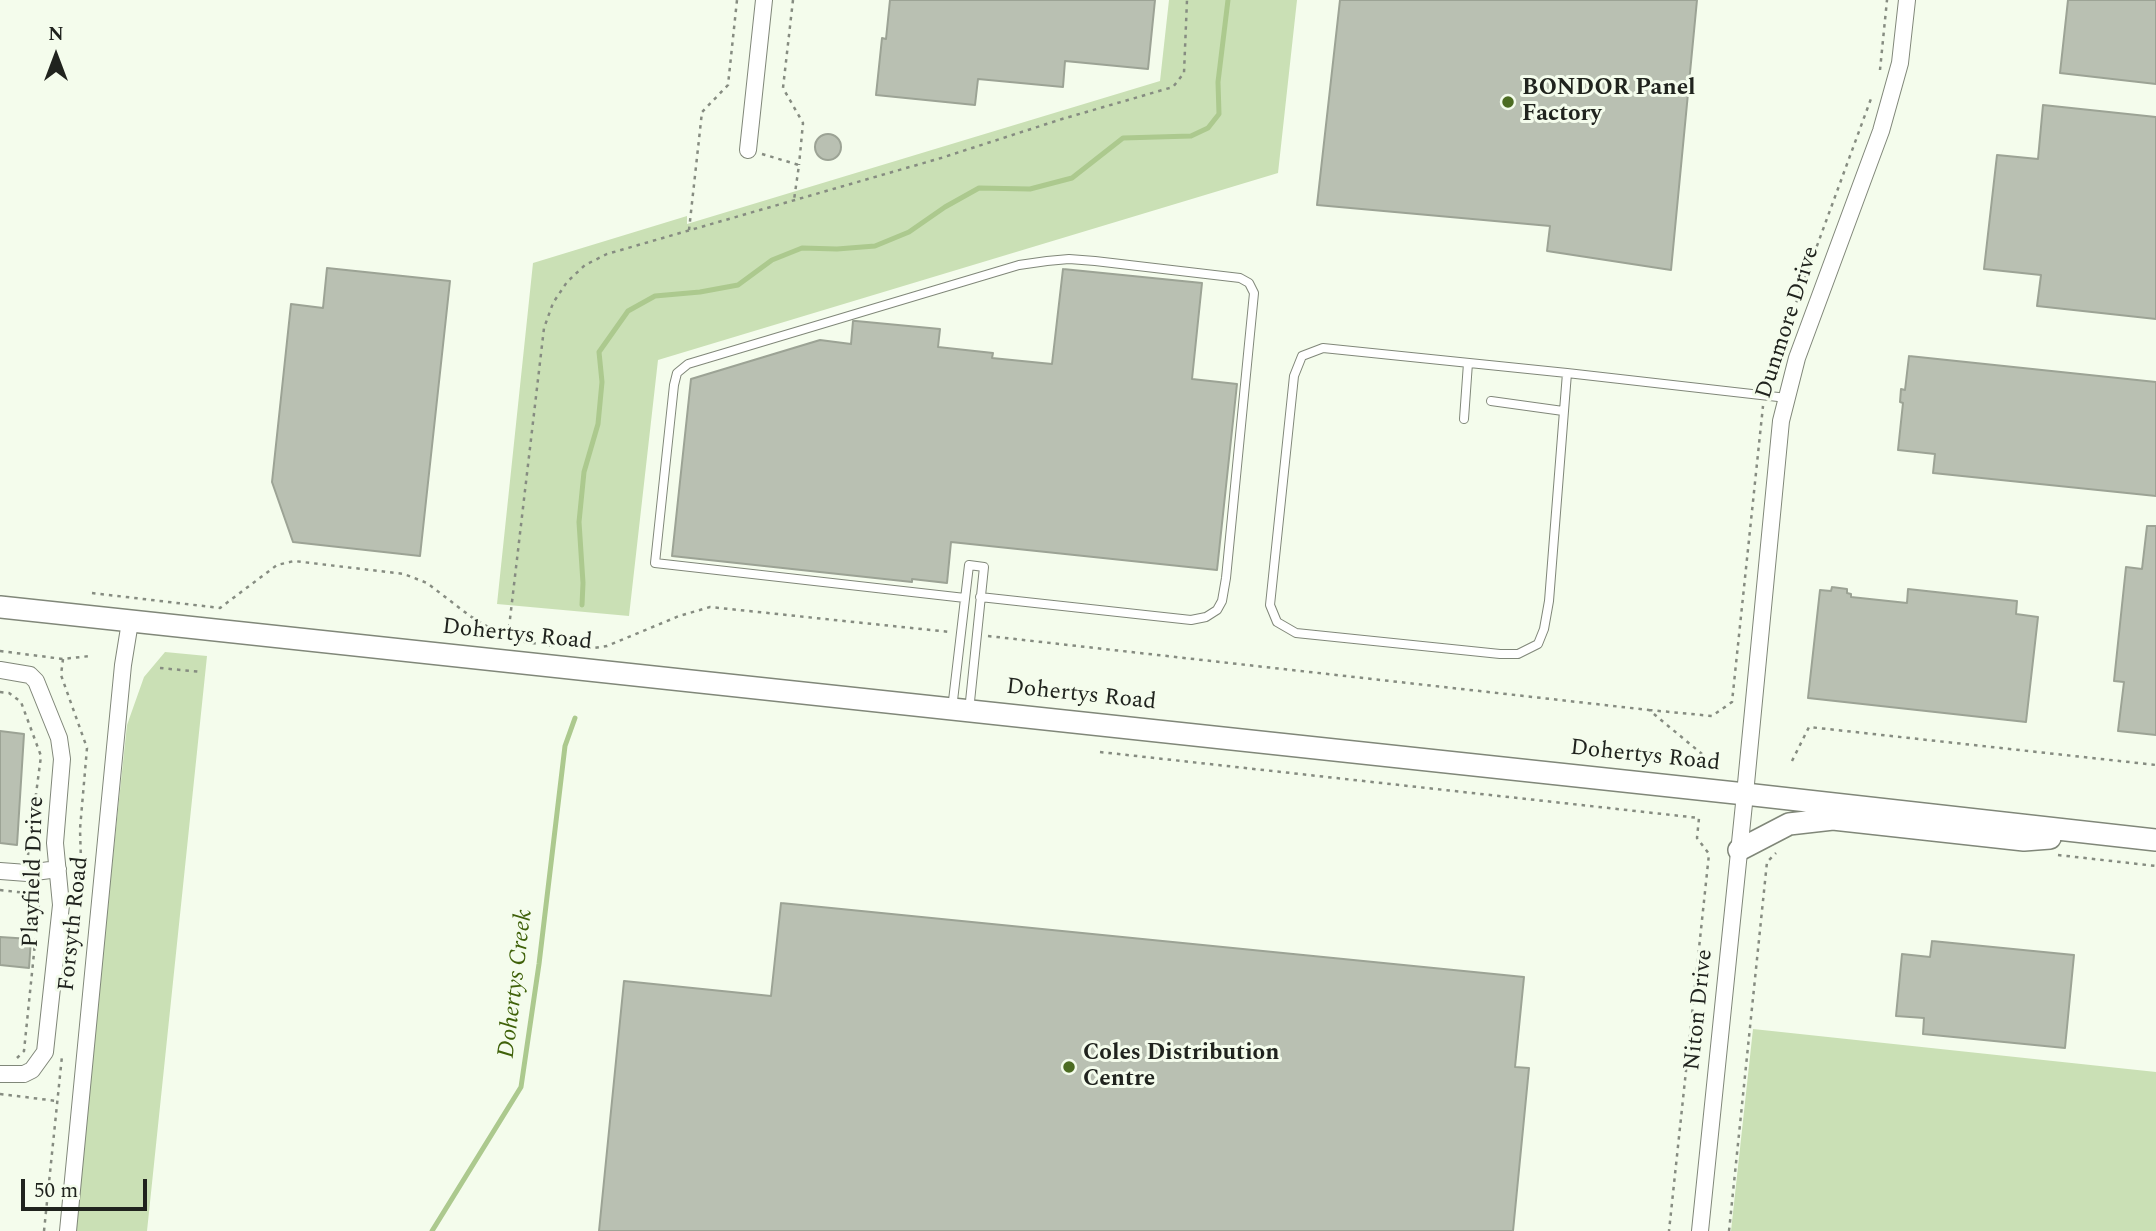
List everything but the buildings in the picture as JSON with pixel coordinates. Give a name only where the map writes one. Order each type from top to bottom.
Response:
[{"type":"main road","name":"Dohertys Road","points":[[0,607],[2156,840]]},
{"type":"main road","points":[[1740,850],[1789,824],[1833,819],[2024,841],[2090,833]]},
{"type":"street","points":[[748,150],[764,0]]},
{"type":"street","name":"Dunmore Drive","points":[[1745,794],[1781,421],[1797,359],[1881,131],[1900,63],[1907,0]]},
{"type":"street","name":"Forsyth Road","points":[[68,1231],[122,678],[130,622]]},
{"type":"street","name":"Playfield Drive","points":[[0,670],[30,675],[36,681],[59,738],[62,759],[55,843],[61,905],[45,1052],[33,1070],[24,1074],[0,1074]]},
{"type":"street","name":"Niton Drive","points":[[1700,1231],[1745,794]]},
{"type":"street","points":[[0,871],[27,873],[58,869]]},
{"type":"lane","points":[[965,598],[655,563],[677,373],[688,364],[1019,265],[1069,259],[1095,261],[1240,278],[1250,283],[1254,293],[1226,578],[1222,601],[1217,610],[1206,617],[1191,620],[980,597]]},
{"type":"lane","points":[[1567,373],[1549,601],[1538,644],[1518,654],[1500,654],[1296,633],[1277,622],[1270,604],[1294,376],[1302,356],[1323,348],[1567,373],[1787,398]]},
{"type":"lane","points":[[1464,419],[1468,363]]},
{"type":"lane","points":[[1491,401],[1563,411]]},
{"type":"lane","points":[[969,565],[984,567],[976,635],[960,710],[961,634],[969,565]]},
{"type":"path","points":[[689,230],[702,112],[728,85],[737,0]]},
{"type":"path","points":[[793,0],[783,88],[803,123],[794,200]]},
{"type":"path","points":[[508,636],[544,328],[553,303],[567,282],[585,265],[607,254],[941,158],[1173,87],[1184,73],[1187,0]]},
{"type":"path","points":[[748,150],[799,165]]},
{"type":"path","points":[[92,593],[220,608],[276,565],[294,561],[404,574],[427,583],[470,616],[498,633],[525,642],[558,646]]},
{"type":"path","points":[[586,650],[607,646],[679,616],[710,607],[961,634]]},
{"type":"path","points":[[976,635],[1649,710],[1702,754]]},
{"type":"path","points":[[0,651],[63,659],[90,656]]},
{"type":"path","points":[[160,667],[202,672]]},
{"type":"path","points":[[1792,761],[1810,727],[2156,765]]},
{"type":"path","points":[[1100,752],[1699,818],[1697,838],[1709,855],[1669,1231]]},
{"type":"path","points":[[1729,1231],[1767,862],[1776,853]]},
{"type":"path","points":[[0,890],[26,893]]},
{"type":"path","points":[[0,1094],[57,1101]]},
{"type":"green space","points":[[1169,0],[1297,0],[1278,173],[658,360],[629,616],[497,604],[533,263],[687,216],[687,224],[1160,81]]},
{"type":"green space","points":[[165,652],[207,656],[147,1231],[73,1231],[127,725],[144,677]]},
{"type":"green space","points":[[1753,1029],[2156,1072],[2156,1231],[1731,1231]]},
{"type":"waterway","name":"Dohertys Creek","points":[[582,605],[579,522],[584,472],[598,424],[602,382],[599,352],[628,311],[655,296],[738,285],[772,260],[802,248],[875,246],[909,232],[979,188],[1030,189],[1072,178],[1123,138],[1191,136],[1208,128],[1219,114],[1218,82],[1228,0]]},
{"type":"waterway","name":"Dohertys Creek","points":[[432,1231],[521,1087],[539,964],[565,746],[575,718]]},
{"type":"place","name":"BONDOR Panel Factory","points":[[1508,102]]},
{"type":"place","name":"Coles Distribution Centre","points":[[1069,1067]]}]
